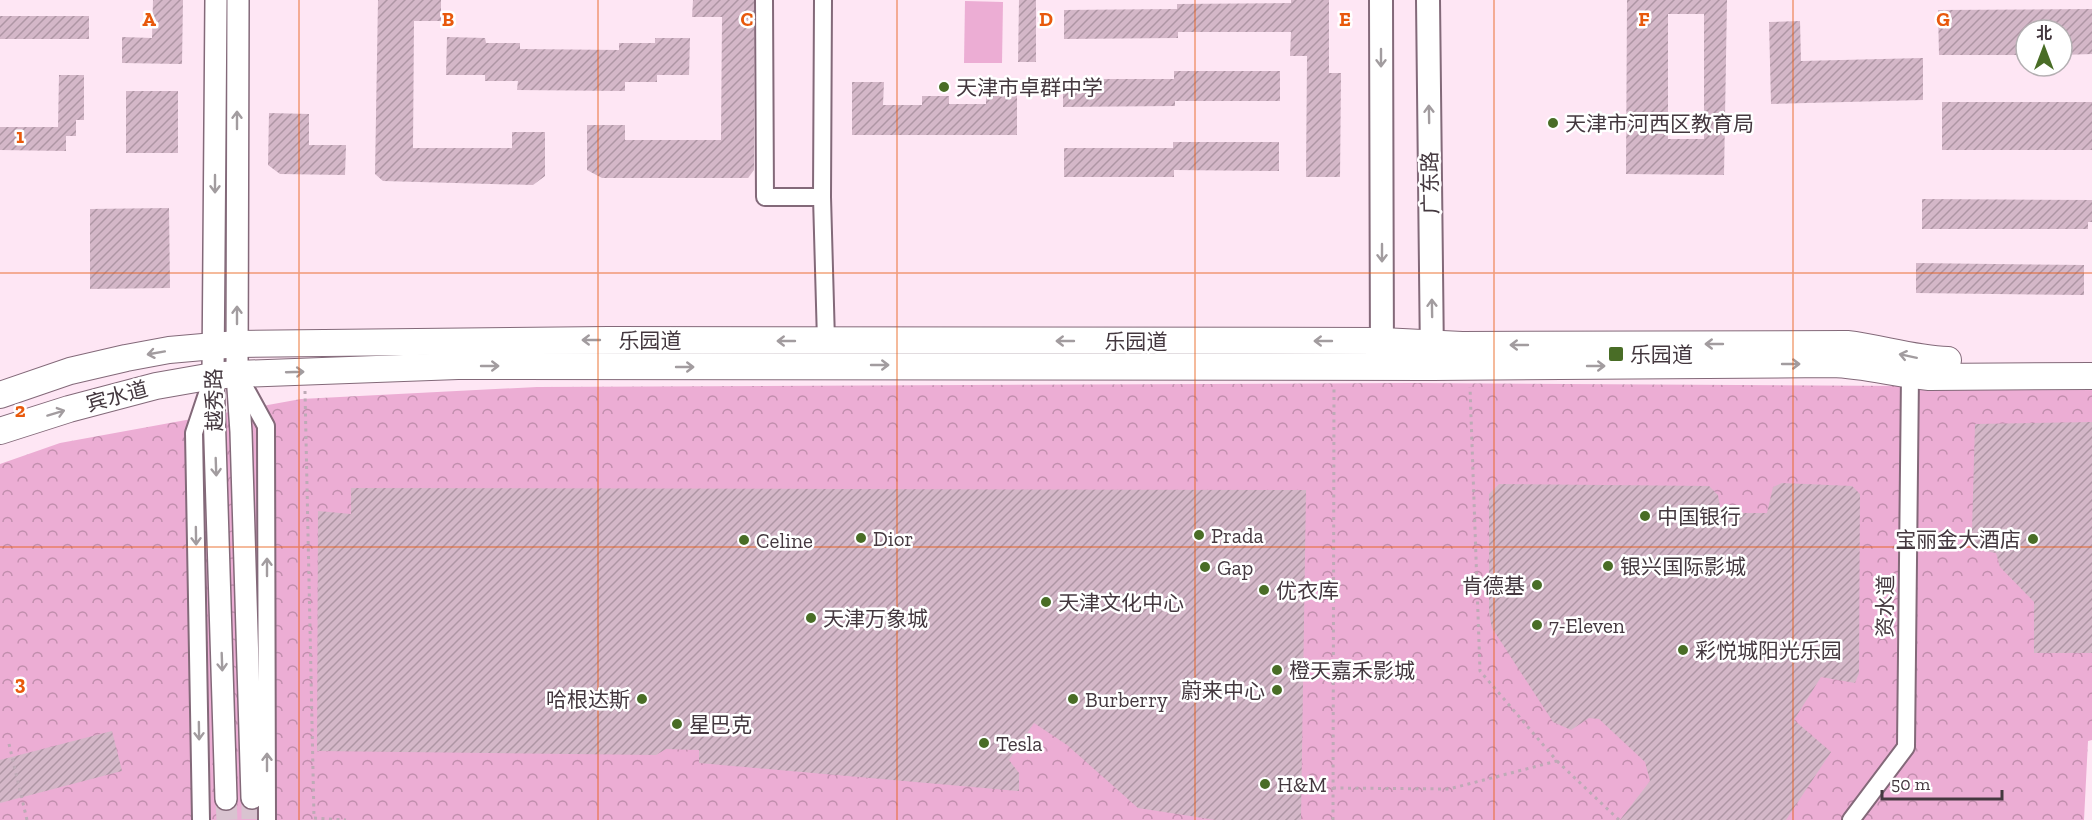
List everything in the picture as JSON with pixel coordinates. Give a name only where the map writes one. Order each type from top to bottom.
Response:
[{"type":"main road","points":[[1381,0],[1382,366]]},
{"type":"main road","name":"广东路","points":[[1428,0],[1432,355]]},
{"type":"main road","name":"乐园道","points":[[225,345],[609,340],[826,353],[1382,366],[1432,355],[1462,345],[1847,344],[1925,360],[2092,361]]},
{"type":"main road","name":"乐园道","points":[[225,375],[826,353],[1382,341],[1469,367],[1856,364],[1910,375],[2092,375]]},
{"type":"main road","name":"宾水道","points":[[0,395],[98,364],[169,350],[225,345]]},
{"type":"main road","name":"宾水道","points":[[0,431],[136,391],[225,375]]},
{"type":"street","name":"越秀路","points":[[216,0],[225,345],[226,799]]},
{"type":"street","name":"越秀路","points":[[225,345],[238,0]]},
{"type":"street","points":[[764,0],[765,197],[822,197]]},
{"type":"street","points":[[823,0],[822,197],[826,353]]},
{"type":"street","name":"越秀路","points":[[225,375],[241,432],[252,798]]},
{"type":"street","points":[[201,820],[194,433],[225,375],[266,426],[267,820]]},
{"type":"street","name":"资水道","points":[[1851,820],[1906,747],[1910,375]]},
{"type":"path","points":[[1333,820],[1334,366]]},
{"type":"path","points":[[1469,367],[1480,671],[1557,761],[1619,820]]},
{"type":"path","points":[[305,372],[314,819],[346,820]]},
{"type":"path","points":[[9,744],[27,820]]},
{"type":"path","points":[[1333,788],[1449,789],[1557,761]]},
{"type":"green space","points":[[965,1],[1003,2],[1002,63],[964,63]]},
{"type":"green space","name":"天津文化中心","points":[[1410,383],[2092,387],[2092,740],[2088,741],[2084,820],[0,820],[0,464],[60,443],[301,399],[537,387]]},
{"type":"building","points":[[153,0],[183,0],[182,64],[122,63],[122,37],[152,38]]},
{"type":"building","points":[[378,0],[441,0],[441,21],[414,21],[413,148],[512,148],[512,132],[545,132],[545,176],[533,185],[383,181],[375,174]]},
{"type":"building","points":[[693,0],[754,0],[754,170],[748,178],[602,178],[587,170],[587,125],[625,125],[625,140],[721,140],[722,17],[692,17]]},
{"type":"building","points":[[1019,0],[1036,0],[1036,62],[1018,62]]},
{"type":"building","points":[[1291,0],[1329,0],[1329,73],[1341,73],[1340,177],[1306,177],[1307,56],[1290,56],[1291,32],[1178,32],[1178,38],[1064,39],[1064,10],[1177,9],[1177,4],[1291,3]]},
{"type":"building","points":[[1627,0],[1727,0],[1724,175],[1626,174]],"holes":[[[1668,14],[1704,14],[1704,139],[1668,139]]]},
{"type":"building","points":[[2092,9],[2092,54],[2074,55],[2074,18],[2014,18],[2014,55],[1939,55],[1938,10]]},
{"type":"building","points":[[0,16],[89,16],[89,39],[0,39]]},
{"type":"building","points":[[1800,21],[1801,61],[1923,58],[1923,100],[1771,104],[1769,22]]},
{"type":"building","points":[[447,37],[485,38],[486,43],[520,43],[520,49],[619,50],[619,43],[655,43],[655,38],[690,38],[689,75],[657,75],[657,82],[625,82],[625,91],[517,90],[518,81],[485,81],[485,75],[446,75]]},
{"type":"building","points":[[1174,71],[1280,71],[1280,101],[1175,101],[1175,106],[1063,107],[1063,79],[1174,79]]},
{"type":"building","points":[[59,75],[84,75],[84,120],[76,120],[76,136],[66,136],[66,151],[0,150],[0,127],[58,127]]},
{"type":"building","points":[[852,82],[884,82],[883,105],[922,105],[922,96],[949,96],[949,104],[986,104],[986,82],[1017,82],[1017,135],[852,135]]},
{"type":"building","points":[[126,91],[178,91],[178,153],[126,153]]},
{"type":"building","points":[[1942,102],[2092,102],[2092,150],[1942,150]]},
{"type":"building","points":[[269,113],[309,114],[309,145],[346,145],[345,175],[280,174],[268,165]]},
{"type":"building","points":[[1173,142],[1279,142],[1279,171],[1174,170],[1174,177],[1064,177],[1064,148],[1173,148]]},
{"type":"building","points":[[1922,199],[2092,200],[2092,222],[2088,222],[2088,229],[1922,229]]},
{"type":"building","points":[[169,208],[170,288],[90,289],[90,209]]},
{"type":"building","points":[[1916,263],[2084,265],[2084,295],[1916,293]]},
{"type":"building","name":"宝丽金大酒店","points":[[2092,422],[2092,653],[2034,653],[2034,602],[2000,567],[1996,553],[1974,549],[1972,530],[1975,424]]},
{"type":"building","name":"彩悦城阳光乐园","points":[[1782,483],[1852,486],[1860,494],[1859,673],[1855,683],[1821,677],[1794,720],[1831,752],[1786,820],[1620,820],[1650,781],[1645,762],[1599,719],[1589,718],[1571,730],[1553,722],[1492,628],[1489,613],[1489,494],[1499,484],[1709,486],[1718,495],[1721,513],[1767,513],[1773,487]]},
{"type":"building","name":"天津万象城","points":[[351,488],[1306,490],[1301,820],[1216,820],[1138,808],[1067,745],[1034,723],[1009,760],[1019,773],[1019,791],[699,763],[699,750],[666,749],[656,755],[317,751],[318,511],[351,514]]},
{"type":"building","points":[[112,731],[122,771],[0,803],[0,760]]},
{"type":"tunnel","points":[[252,798],[252,820]]},
{"type":"tunnel","points":[[226,799],[227,820]]},
{"type":"place","name":"天津市卓群中学","points":[[944,87]]},
{"type":"place","name":"天津市河西区教育局","points":[[1553,123]]},
{"type":"place","name":"乐园道","points":[[1616,354]]},
{"type":"place","name":"中国银行","points":[[1645,516]]},
{"type":"place","name":"Prada","points":[[1199,535]]},
{"type":"place","name":"Dior","points":[[861,538]]},
{"type":"place","name":"宝丽金大酒店","points":[[2033,539]]},
{"type":"place","name":"Celine","points":[[744,540]]},
{"type":"place","name":"银兴国际影城","points":[[1608,566]]},
{"type":"place","name":"Gap","points":[[1205,567]]},
{"type":"place","name":"肯德基","points":[[1537,585]]},
{"type":"place","name":"优衣库","points":[[1264,590]]},
{"type":"place","name":"天津文化中心","points":[[1046,602]]},
{"type":"place","name":"天津万象城","points":[[811,618]]},
{"type":"place","name":"7-Eleven","points":[[1537,625]]},
{"type":"place","name":"彩悦城阳光乐园","points":[[1683,650]]},
{"type":"place","name":"橙天嘉禾影城","points":[[1277,670]]},
{"type":"place","name":"蔚来中心","points":[[1277,690]]},
{"type":"place","name":"哈根达斯","points":[[642,699]]},
{"type":"place","name":"Burberry","points":[[1073,699]]},
{"type":"place","name":"星巴克","points":[[677,724]]},
{"type":"place","name":"Tesla","points":[[984,743]]},
{"type":"place","name":"H&M","points":[[1265,784]]}]
